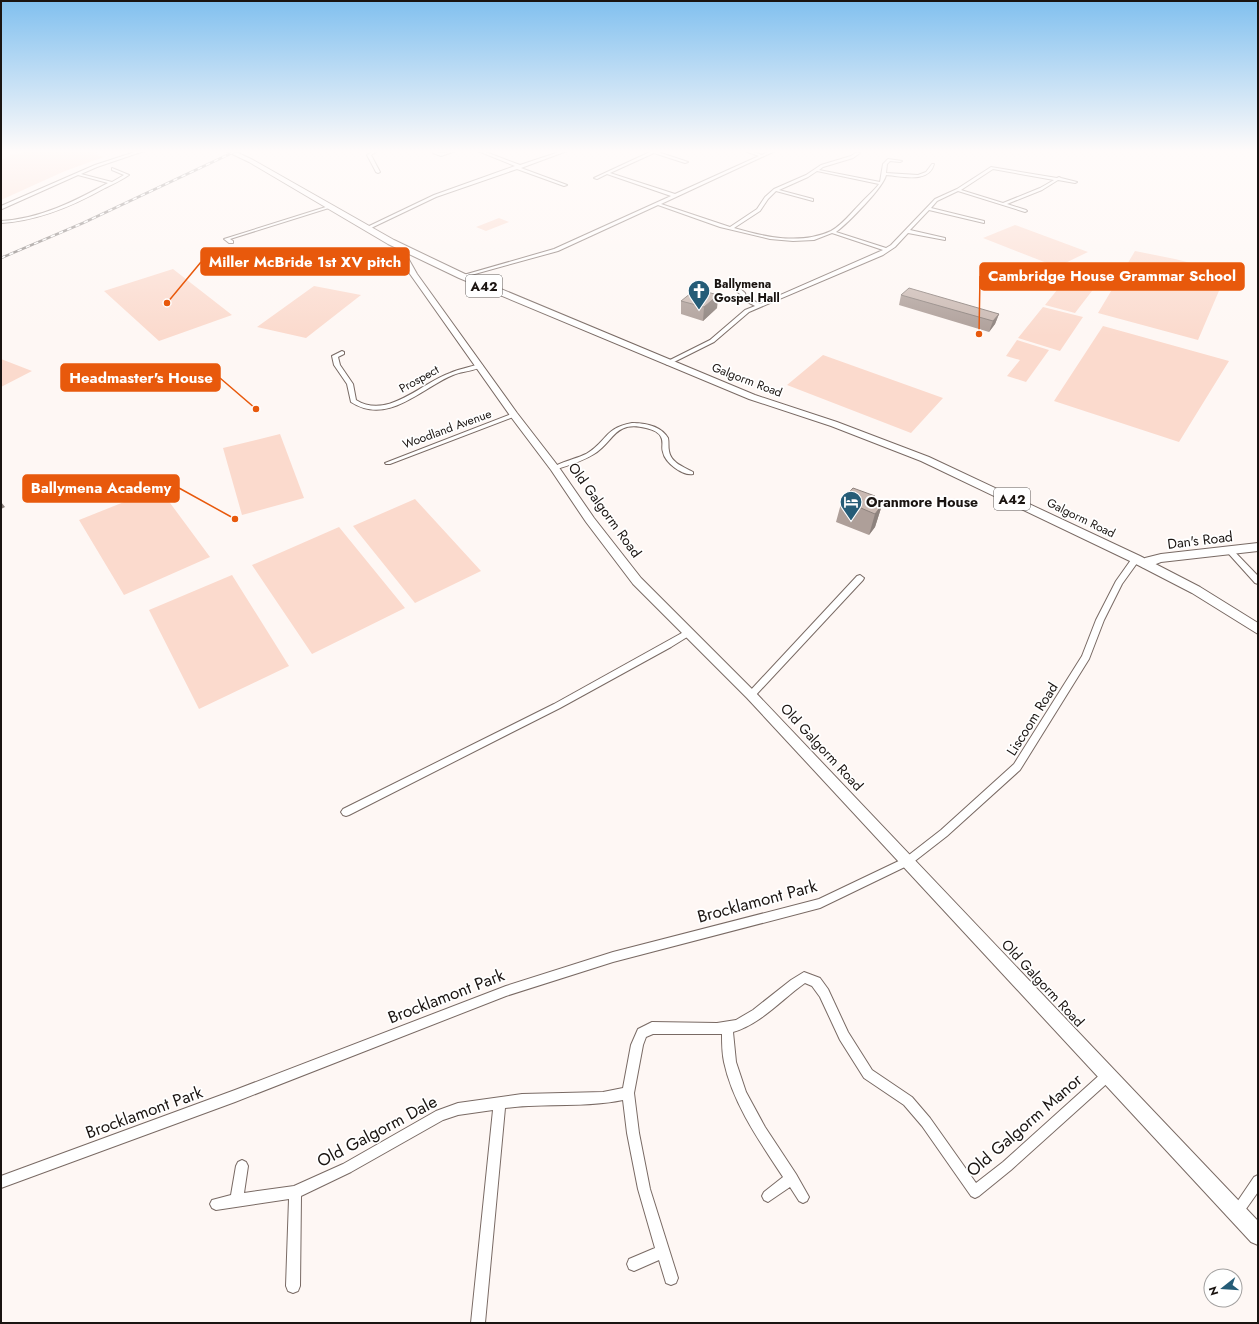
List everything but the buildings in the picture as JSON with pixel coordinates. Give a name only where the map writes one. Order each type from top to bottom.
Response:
[{"type":"main road","name":"Galgorm Road","points":[[340,213],[405,250],[462,276],[668,363],[752,397],[834,424],[925,459],[1141,561],[1196,590],[1258,629]]},
{"type":"street","points":[[1,222],[22,220],[46,213]]},
{"type":"street","points":[[231,242],[226,239],[311,213]]},
{"type":"street","points":[[366,228],[399,213]]},
{"type":"street","points":[[462,276],[556,250],[639,213]]},
{"type":"street","points":[[685,213],[731,228],[765,237],[788,239],[816,238],[832,232],[853,213]]},
{"type":"street","points":[[731,228],[755,213]]},
{"type":"street","points":[[668,363],[712,341],[726,330],[740,315],[758,305],[881,254],[925,213]]},
{"type":"street","points":[[944,213],[982,222]]},
{"type":"street","points":[[907,231],[943,239]]},
{"type":"street","points":[[832,232],[887,250]]},
{"type":"street","name":"Old Galgorm Road","points":[[405,250],[405,258],[414,274],[514,416],[555,468],[590,520],[636,581],[751,695],[1258,1235]]},
{"type":"street","points":[[734,286],[743,294],[744,298],[758,305]]},
{"type":"street","name":"Prospect","points":[[342,353],[335,356],[337,365],[350,384],[352,397],[356,404],[367,407],[382,407],[400,402],[451,374],[480,366]]},
{"type":"street","name":"Woodland Avenue","points":[[388,463],[514,416]]},
{"type":"street","points":[[555,468],[594,452],[615,430],[629,426],[636,426],[652,428],[661,433],[666,440],[665,449],[668,459],[676,466],[691,473]]},
{"type":"street","name":"Dan's Road","points":[[1141,561],[1258,547]]},
{"type":"street","points":[[1230,550],[1258,581]]},
{"type":"street","name":"Liscoom Road","points":[[908,861],[944,833],[1017,767],[1086,657],[1100,620],[1119,583],[1141,561]]},
{"type":"street","points":[[751,695],[860,578]]},
{"type":"street","points":[[346,812],[557,706],[662,649],[689,632]]},
{"type":"street","name":"Brocklamont Park","points":[[1,1182],[235,1096],[506,991],[613,957],[820,903],[908,861]]},
{"type":"street","name":"Old Galgorm Manor","points":[[671,1278],[644,1189],[633,1133],[628,1093],[637,1045],[642,1033],[652,1028],[727,1028],[742,1023],[760,1012],[791,985],[804,977],[816,982],[831,1006],[844,1036],[868,1074],[908,1101],[926,1122],[975,1192],[1008,1166],[1108,1075]]},
{"type":"street","points":[[727,1028],[730,1062],[738,1086],[751,1112],[803,1197]]},
{"type":"street","name":"Old Galgorm Dale","points":[[216,1204],[295,1192],[347,1168],[440,1115],[458,1109],[522,1100],[603,1098],[628,1093]]},
{"type":"street","points":[[478,1323],[500,1103]]},
{"type":"street","points":[[237,1200],[242,1166]]},
{"type":"street","points":[[768,1196],[792,1178]]},
{"type":"street","points":[[1237,1212],[1258,1181]]},
{"type":"street","points":[[293,1286],[295,1192]]},
{"type":"street","points":[[634,1264],[662,1252]]},
{"type":"shaded area","points":[[499,218],[509,222],[486,231],[476,227]]},
{"type":"shaded area","points":[[1015,225],[1088,252],[1057,267],[983,238]]},
{"type":"shaded area","points":[[1135,251],[1227,272],[1198,340],[1098,313]]},
{"type":"shaded area","points":[[173,269],[232,315],[159,341],[104,291]]},
{"type":"shaded area","points":[[1065,280],[1095,287],[1075,313],[1045,305]]},
{"type":"shaded area","points":[[314,286],[361,295],[306,338],[257,327]]},
{"type":"shaded area","points":[[1043,307],[1083,317],[1060,351],[1018,338]]},
{"type":"shaded area","points":[[1103,326],[1229,361],[1179,442],[1054,401]]},
{"type":"shaded area","points":[[1017,340],[1049,350],[1026,382],[1007,376],[1020,360],[1006,356]]},
{"type":"shaded area","points":[[823,355],[943,398],[911,433],[787,385]]},
{"type":"shaded area","points":[[1,359],[32,371],[1,387]]},
{"type":"shaded area","points":[[280,434],[304,498],[242,515],[223,448]]},
{"type":"shaded area","points":[[159,488],[210,557],[124,595],[79,520]]},
{"type":"shaded area","points":[[415,499],[481,571],[415,603],[353,526]]},
{"type":"shaded area","points":[[339,527],[405,608],[312,654],[252,565]]},
{"type":"shaded area","points":[[232,575],[289,666],[199,709],[149,610]]},
{"type":"railway","points":[[1,258],[105,213]]},
{"type":"place","name":"Miller McBride 1st XV pitch","points":[[167,303]]},
{"type":"place","name":"Ballymena Gospel Hall","points":[[699,310]]},
{"type":"place","name":"Cambridge House Grammar School","points":[[979,334]]},
{"type":"place","name":"Headmaster's House","points":[[256,409]]},
{"type":"place","name":"Ballymena Academy","points":[[235,519]]},
{"type":"place","name":"Oranmore House","points":[[851,522]]}]
